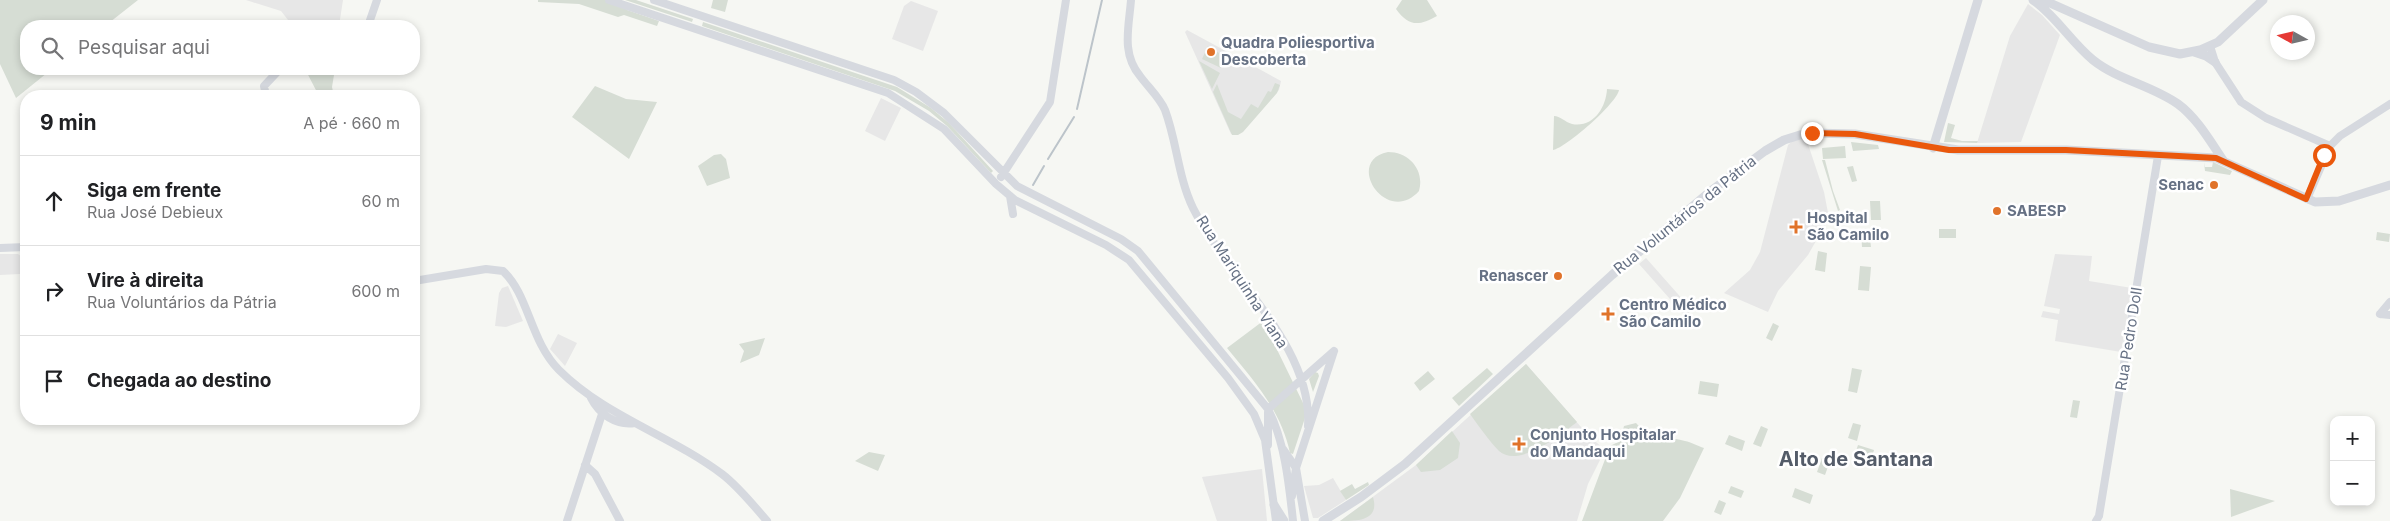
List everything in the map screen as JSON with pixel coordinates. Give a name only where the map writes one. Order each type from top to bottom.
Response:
[{"type":"main road","points":[[1933,148],[1978,0]]},
{"type":"main road","points":[[2033,0],[2092,60],[2116,75],[2177,104],[2192,116],[2223,160]]},
{"type":"main road","points":[[2042,0],[2156,50],[2173,54],[2194,52],[2210,46],[2231,31],[2263,0]]},
{"type":"main road","points":[[2194,52],[2206,56],[2215,62]]},
{"type":"main road","name":"Rua Voluntários da Pátria","points":[[1323,521],[1389,478],[1649,242],[1712,190],[1765,151],[1784,140],[1812,133],[1855,134],[1933,148],[1958,150],[2066,150],[2198,157],[2223,160],[2315,202],[2339,200],[2390,185]]},
{"type":"main road","points":[[2198,157],[2204,147],[2205,135]]},
{"type":"main road","points":[[1274,505],[1284,521]]},
{"type":"street","points":[[370,20],[377,0]]},
{"type":"street","points":[[609,0],[888,93],[944,129],[996,184],[1010,196],[1122,255],[1140,270],[1245,399],[1258,421],[1267,452],[1276,521]]},
{"type":"street","points":[[654,0],[894,80],[916,92],[944,113],[1016,186],[1121,239],[1138,251],[1268,408],[1281,446],[1293,521]]},
{"type":"street","points":[[996,184],[1050,102],[1066,0]]},
{"type":"street","name":"Rua Mariquinha Viana","points":[[1131,0],[1126,36],[1130,57],[1138,73],[1165,109],[1178,165],[1192,206],[1218,248],[1264,311],[1301,378],[1308,400],[1308,426]]},
{"type":"street","points":[[696,29],[700,15]]},
{"type":"street","points":[[2210,46],[2215,62],[2236,96],[2248,107],[2330,146]]},
{"type":"street","points":[[265,90],[264,86],[274,75]]},
{"type":"street","points":[[2306,199],[2330,146],[2340,136],[2390,104]]},
{"type":"street","name":"Rua Pedro Doll","points":[[2096,521],[2099,516],[2108,465],[2158,156]]},
{"type":"street","points":[[1010,196],[1014,214]]},
{"type":"street","points":[[1056,221],[1062,210]]},
{"type":"street","points":[[0,248],[20,247]]},
{"type":"street","points":[[420,280],[486,269],[502,271],[514,285],[538,343],[548,357],[590,398],[598,404],[622,414],[724,475],[767,521]]},
{"type":"street","points":[[2390,302],[2380,314],[2390,315]]},
{"type":"street","name":"Rua Mariquinha Viana","points":[[1301,378],[1334,351],[1308,426],[1296,468],[1305,521]]},
{"type":"street","points":[[1267,452],[1269,438],[1268,408],[1301,378]]},
{"type":"street","points":[[567,521],[602,414],[598,404]]},
{"type":"street","points":[[602,414],[618,422],[635,423]]},
{"type":"street","points":[[618,422],[622,419],[622,414]]},
{"type":"street","points":[[1281,446],[1296,468],[1291,504]]},
{"type":"street","points":[[585,465],[595,474],[620,521]]},
{"type":"shaded area","points":[[0,0],[138,0],[113,20],[20,20],[20,75],[45,75],[26,90],[20,90],[20,95],[16,98],[0,64]]},
{"type":"shaded area","points":[[246,0],[343,0],[340,20],[288,20],[281,11]]},
{"type":"shaded area","points":[[538,0],[605,0],[622,4],[627,10],[659,21],[657,26],[624,15],[618,17],[579,4],[538,2]]},
{"type":"shaded area","points":[[625,0],[636,0],[693,19],[692,22]]},
{"type":"shaded area","points":[[713,0],[728,0],[725,12],[711,8]]},
{"type":"shaded area","points":[[1402,0],[1427,0],[1437,16],[1425,22],[1410,22],[1396,9]]},
{"type":"shaded area","points":[[911,1],[938,11],[923,51],[892,39],[904,6]]},
{"type":"shaded area","points":[[2028,4],[2042,15],[2060,35],[2021,142],[1977,143],[2010,36]]},
{"type":"shaded area","points":[[703,22],[897,87],[931,108],[949,123],[993,171],[991,173],[947,126],[929,111],[895,91],[702,26]]},
{"type":"shaded area","points":[[1187,30],[1281,81],[1279,90],[1243,131],[1231,134],[1185,32]]},
{"type":"shaded area","name":"Quadra Poliesportiva Descoberta","points":[[1208,46],[1227,58],[1221,68],[1202,59]]},
{"type":"shaded area","points":[[1199,61],[1220,73],[1212,89]]},
{"type":"shaded area","points":[[308,75],[334,75],[333,90],[316,90]]},
{"type":"shaded area","points":[[1275,83],[1280,85],[1277,93],[1243,132],[1238,135],[1232,135],[1213,92],[1217,84],[1228,112],[1241,119],[1251,104],[1258,108],[1268,91],[1271,92]]},
{"type":"shaded area","points":[[595,86],[626,99],[657,102],[629,159],[572,117]]},
{"type":"shaded area","points":[[1607,89],[1619,90],[1610,105],[1569,142],[1553,150],[1554,116],[1572,124],[1586,123],[1592,120],[1604,103]]},
{"type":"shaded area","points":[[881,98],[901,108],[885,141],[865,131]]},
{"type":"shaded area","points":[[1948,123],[1955,125],[1951,138],[1962,141],[1978,141],[1977,143],[1944,142]]},
{"type":"shaded area","name":"Hospital São Camilo","points":[[1806,138],[1824,192],[1829,218],[1808,255],[1778,291],[1768,312],[1724,293],[1750,270],[1760,252],[1788,145],[1792,141]]},
{"type":"shaded area","points":[[1851,142],[1878,145],[1879,149],[1853,151]]},
{"type":"shaded area","points":[[1845,146],[1846,158],[1823,159],[1822,148]]},
{"type":"shaded area","points":[[1388,152],[1403,155],[1409,159],[1420,176],[1419,191],[1407,200],[1394,201],[1383,197],[1375,188],[1370,178],[1369,167],[1375,158]]},
{"type":"shaded area","points":[[721,154],[726,159],[730,178],[707,186],[698,166],[714,155]]},
{"type":"shaded area","points":[[1822,160],[1825,160],[1840,210],[1838,211]]},
{"type":"shaded area","points":[[2204,162],[2205,167],[2212,167],[2213,162],[2232,171],[2230,175],[2205,171]]},
{"type":"shaded area","points":[[1853,166],[1857,181],[1852,182],[1847,167]]},
{"type":"shaded area","points":[[1870,201],[1880,201],[1881,220],[1871,220]]},
{"type":"shaded area","points":[[1939,229],[1956,229],[1956,238],[1939,238]]},
{"type":"shaded area","points":[[1861,231],[1869,231],[1871,247],[1862,247]]},
{"type":"shaded area","points":[[2377,232],[2390,234],[2389,242],[2376,240]]},
{"type":"shaded area","points":[[1818,251],[1827,253],[1825,272],[1815,270]]},
{"type":"shaded area","points":[[0,254],[20,255],[20,274],[0,275]]},
{"type":"shaded area","points":[[2055,254],[2092,256],[2089,281],[2132,288],[2121,352],[2055,341],[2058,320],[2041,317],[2043,311],[2059,314],[2060,309],[2044,306]]},
{"type":"shaded area","points":[[1646,258],[1692,310],[1685,316],[1639,264]]},
{"type":"shaded area","points":[[1860,266],[1871,267],[1869,291],[1858,290]]},
{"type":"shaded area","points":[[508,286],[523,321],[506,327],[495,326],[499,293],[502,288]]},
{"type":"shaded area","points":[[1263,321],[1305,407],[1305,418],[1293,454],[1290,453],[1280,423],[1265,396],[1227,348]]},
{"type":"shaded area","points":[[1773,323],[1779,326],[1772,341],[1766,338]]},
{"type":"shaded area","points":[[558,334],[577,343],[565,366],[550,349]]},
{"type":"shaded area","points":[[765,338],[759,355],[740,363],[744,351],[739,344]]},
{"type":"shaded area","name":"Conjunto Hospitalar do Mandaqui","points":[[1526,364],[1588,435],[1605,450],[1588,484],[1577,521],[1340,521],[1416,465]]},
{"type":"shaded area","points":[[1526,364],[1577,422],[1540,448],[1517,456],[1507,455],[1495,447],[1470,414]]},
{"type":"shaded area","points":[[1487,368],[1493,374],[1459,406],[1452,398]]},
{"type":"shaded area","points":[[1852,368],[1862,370],[1857,393],[1848,391]]},
{"type":"shaded area","points":[[1428,371],[1435,379],[1420,391],[1414,383]]},
{"type":"shaded area","points":[[1315,372],[1319,376],[1313,392],[1309,379]]},
{"type":"shaded area","points":[[1700,381],[1719,384],[1717,397],[1698,394]]},
{"type":"shaded area","points":[[2073,400],[2080,401],[2077,418],[2070,417]]},
{"type":"shaded area","points":[[1636,423],[1654,436],[1677,439],[1704,448],[1680,498],[1663,521],[1582,521],[1610,446],[1620,441],[1624,426]]},
{"type":"shaded area","points":[[1853,423],[1861,425],[1857,441],[1848,438]]},
{"type":"shaded area","points":[[1761,426],[1768,429],[1761,447],[1753,444]]},
{"type":"shaded area","points":[[1452,431],[1460,443],[1458,458],[1440,470],[1421,472],[1416,465]]},
{"type":"shaded area","points":[[1729,435],[1745,441],[1742,451],[1725,444]]},
{"type":"shaded area","points":[[1858,445],[1874,450],[1871,460],[1855,454]]},
{"type":"shaded area","points":[[869,452],[885,455],[878,471],[855,461]]},
{"type":"shaded area","points":[[1822,458],[1830,461],[1825,475],[1817,472]]},
{"type":"shaded area","points":[[1262,469],[1267,521],[1217,521],[1202,477]]},
{"type":"shaded area","points":[[1333,478],[1346,500],[1318,518],[1313,518],[1304,486],[1319,485]]},
{"type":"shaded area","points":[[1368,482],[1369,485],[1346,500],[1340,491],[1352,484],[1355,489]]},
{"type":"shaded area","points":[[1731,486],[1744,491],[1741,498],[1728,493]]},
{"type":"shaded area","points":[[1795,488],[1813,495],[1810,504],[1792,497]]},
{"type":"shaded area","points":[[2230,489],[2275,501],[2231,517]]},
{"type":"shaded area","points":[[1373,497],[1373,511],[1370,515],[1360,520],[1340,521]]},
{"type":"shaded area","points":[[1719,500],[1726,503],[1721,515],[1714,512]]},
{"type":"waterway","points":[[1077,109],[1102,0]]},
{"type":"waterway","points":[[1048,159],[1074,117]]},
{"type":"waterway","points":[[1033,185],[1044,166]]},
{"type":"place","name":"Quadra Poliesportiva Descoberta","points":[[1211,52]]},
{"type":"place","name":"Senac","points":[[2214,185]]},
{"type":"place","name":"SABESP","points":[[1997,211]]},
{"type":"place","name":"Hospital São Camilo","points":[[1796,227]]},
{"type":"place","name":"Renascer","points":[[1558,276]]},
{"type":"place","name":"Centro Médico São Camilo","points":[[1608,314]]},
{"type":"place","name":"Conjunto Hospitalar do Mandaqui","points":[[1519,444]]},
{"type":"district","name":"Alto de Santana","points":[[1856,459]]},
{"type":"route","points":[[1812,133],[1855,134],[1949,150],[2066,150],[2216,158],[2306,199],[2324,155]]}]
